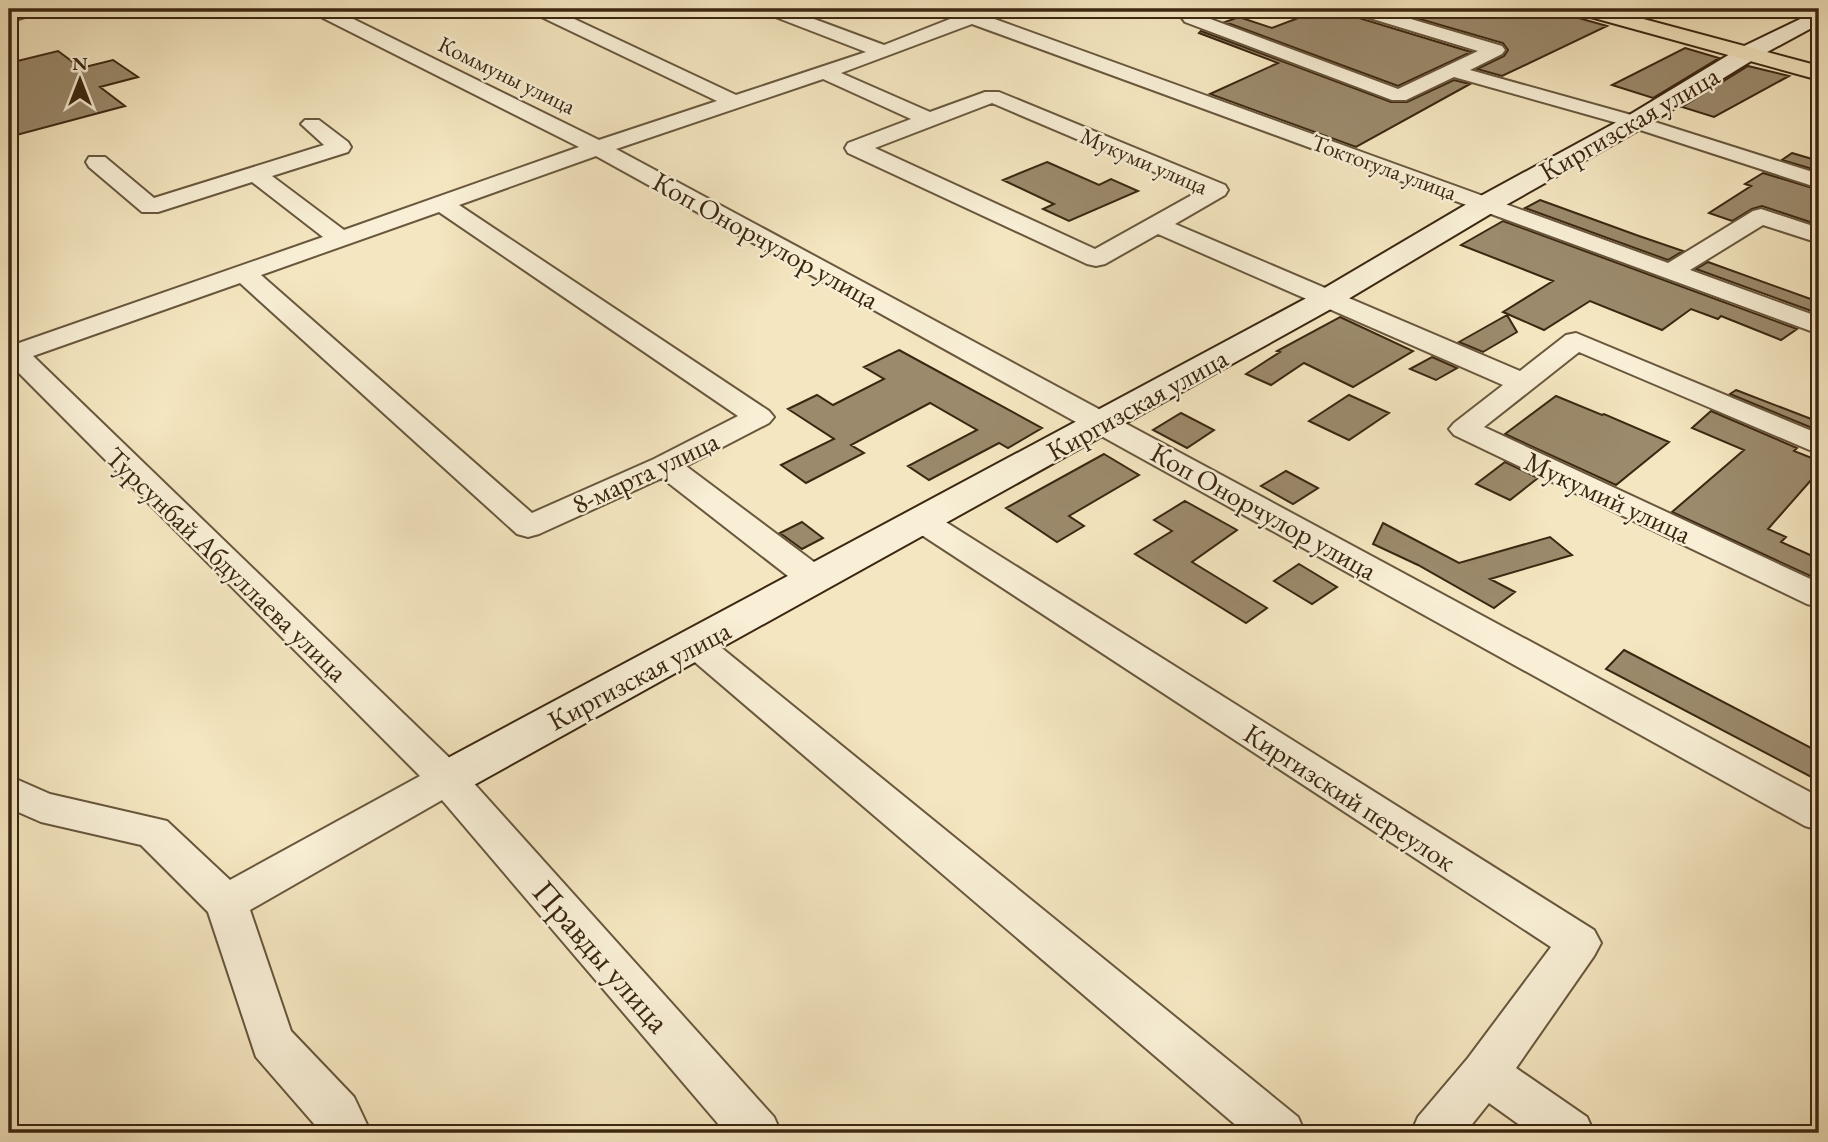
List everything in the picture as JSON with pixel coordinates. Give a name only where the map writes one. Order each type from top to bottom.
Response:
[{"type":"main road","points":[[1583,9],[1819,73]]},
{"type":"street","points":[[9,17],[31,9]]},
{"type":"street","name":"Коммуны улица","points":[[319,9],[598,148]]},
{"type":"street","points":[[539,9],[734,102]]},
{"type":"street","points":[[771,9],[884,52]]},
{"type":"street","points":[[11,351],[884,52],[958,13],[993,9]]},
{"type":"street","points":[[1226,9],[1191,18],[1399,96],[1495,50],[1359,9]]},
{"type":"street","name":"Токтогула улица","points":[[958,13],[1819,326]]},
{"type":"street","name":"Киргизская улица","points":[[447,779],[1327,299],[1487,204],[1635,122],[1748,53],[1819,16]]},
{"type":"street","points":[[1453,71],[1635,122],[1819,181]]},
{"type":"street","points":[[823,72],[930,120]]},
{"type":"street","name":"Мукуми улица","points":[[992,96],[1217,190],[1096,259],[856,148],[930,120],[992,96]]},
{"type":"street","points":[[97,162],[150,207],[340,147],[312,124]]},
{"type":"street","name":"Коп Онорчулор улица","points":[[598,148],[1819,815]]},
{"type":"street","points":[[256,174],[341,239]]},
{"type":"street","name":"8-марта улица","points":[[244,273],[528,527],[665,465],[760,417],[441,203]]},
{"type":"street","points":[[1672,271],[1760,216],[1819,236]]},
{"type":"street","points":[[1158,225],[1523,383]]},
{"type":"street","name":"Мукумий улица","points":[[1819,445],[1576,341],[1464,429],[1819,596]]},
{"type":"street","name":"Турсунбай Абдуллаева улица","points":[[11,351],[447,779]]},
{"type":"street","points":[[665,465],[814,579]]},
{"type":"street","name":"Киргизский переулок","points":[[922,521],[1578,943],[1485,1073],[1434,1133]]},
{"type":"street","points":[[695,644],[1281,1133]]},
{"type":"street","points":[[226,903],[447,779]]},
{"type":"street","name":"Правды улица","points":[[447,779],[757,1133]]},
{"type":"street","points":[[9,791],[41,807],[153,832],[226,903],[272,1043],[337,1113],[347,1133]]},
{"type":"street","points":[[1485,1073],[1570,1133]]},
{"type":"building","points":[[1322,9],[1347,9],[1352,16],[1471,52],[1398,86],[1225,22],[1239,17],[1272,28]]},
{"type":"building","points":[[1385,9],[1547,9],[1607,26],[1502,76],[1477,69],[1504,56],[1508,50],[1503,43]]},
{"type":"building","points":[[1201,31],[1391,102],[1407,102],[1454,80],[1470,84],[1356,147],[1210,94],[1278,63],[1199,33]]},
{"type":"building","points":[[1685,48],[1719,58],[1653,98],[1612,85]]},
{"type":"building","points":[[58,51],[81,68],[113,60],[138,77],[100,87],[125,106],[9,137],[9,63]]},
{"type":"building","points":[[1748,66],[1789,76],[1714,117],[1682,107]]},
{"type":"building","points":[[1792,153],[1819,161],[1819,171],[1782,160]]},
{"type":"building","points":[[1047,162],[1099,185],[1111,179],[1138,191],[1069,221],[1043,209],[1054,204],[1003,180]]},
{"type":"building","points":[[1763,173],[1819,190],[1819,225],[1762,206],[1732,221],[1709,213],[1751,186],[1745,184]]},
{"type":"building","points":[[1540,200],[1683,251],[1668,260],[1525,208]]},
{"type":"building","points":[[1503,221],[1797,329],[1781,340],[1721,316],[1718,319],[1691,309],[1662,330],[1590,301],[1544,330],[1503,312],[1553,281],[1461,245]]},
{"type":"building","points":[[1708,262],[1819,302],[1819,312],[1696,269]]},
{"type":"building","points":[[1507,315],[1517,332],[1483,352],[1459,342]]},
{"type":"building","points":[[1340,317],[1413,351],[1353,387],[1304,363],[1271,385],[1246,374],[1280,352],[1277,351]]},
{"type":"building","points":[[899,350],[1042,428],[1008,448],[999,443],[929,480],[908,466],[977,430],[930,403],[851,445],[864,453],[806,483],[781,465],[834,439],[788,409],[817,395],[833,405],[884,379],[864,367]]},
{"type":"building","points":[[1432,357],[1457,368],[1436,380],[1410,369]]},
{"type":"building","points":[[1736,390],[1819,422],[1819,428],[1817,430],[1730,394]]},
{"type":"building","points":[[1349,395],[1389,413],[1349,440],[1309,421]]},
{"type":"building","points":[[1556,396],[1669,442],[1616,485],[1505,434]]},
{"type":"building","points":[[1711,411],[1797,448],[1794,451],[1819,461],[1819,471],[1768,529],[1786,537],[1781,542],[1819,559],[1817,579],[1672,512],[1744,450],[1692,428]]},
{"type":"building","points":[[1181,413],[1214,430],[1187,448],[1153,430]]},
{"type":"building","points":[[1104,454],[1139,475],[1069,516],[1084,526],[1057,542],[1006,508]]},
{"type":"building","points":[[1505,462],[1538,478],[1510,500],[1476,484]]},
{"type":"building","points":[[1286,471],[1318,488],[1293,504],[1261,486]]},
{"type":"building","points":[[1185,501],[1237,530],[1192,562],[1267,608],[1246,623],[1135,554],[1172,531],[1154,520]]},
{"type":"building","points":[[802,522],[823,538],[802,549],[780,533]]},
{"type":"building","points":[[1383,523],[1459,563],[1550,537],[1572,555],[1490,579],[1515,592],[1494,608],[1418,565],[1373,544]]},
{"type":"building","points":[[1299,564],[1337,587],[1312,604],[1274,581]]},
{"type":"building","points":[[1624,650],[1819,752],[1819,781],[1606,669]]}]
